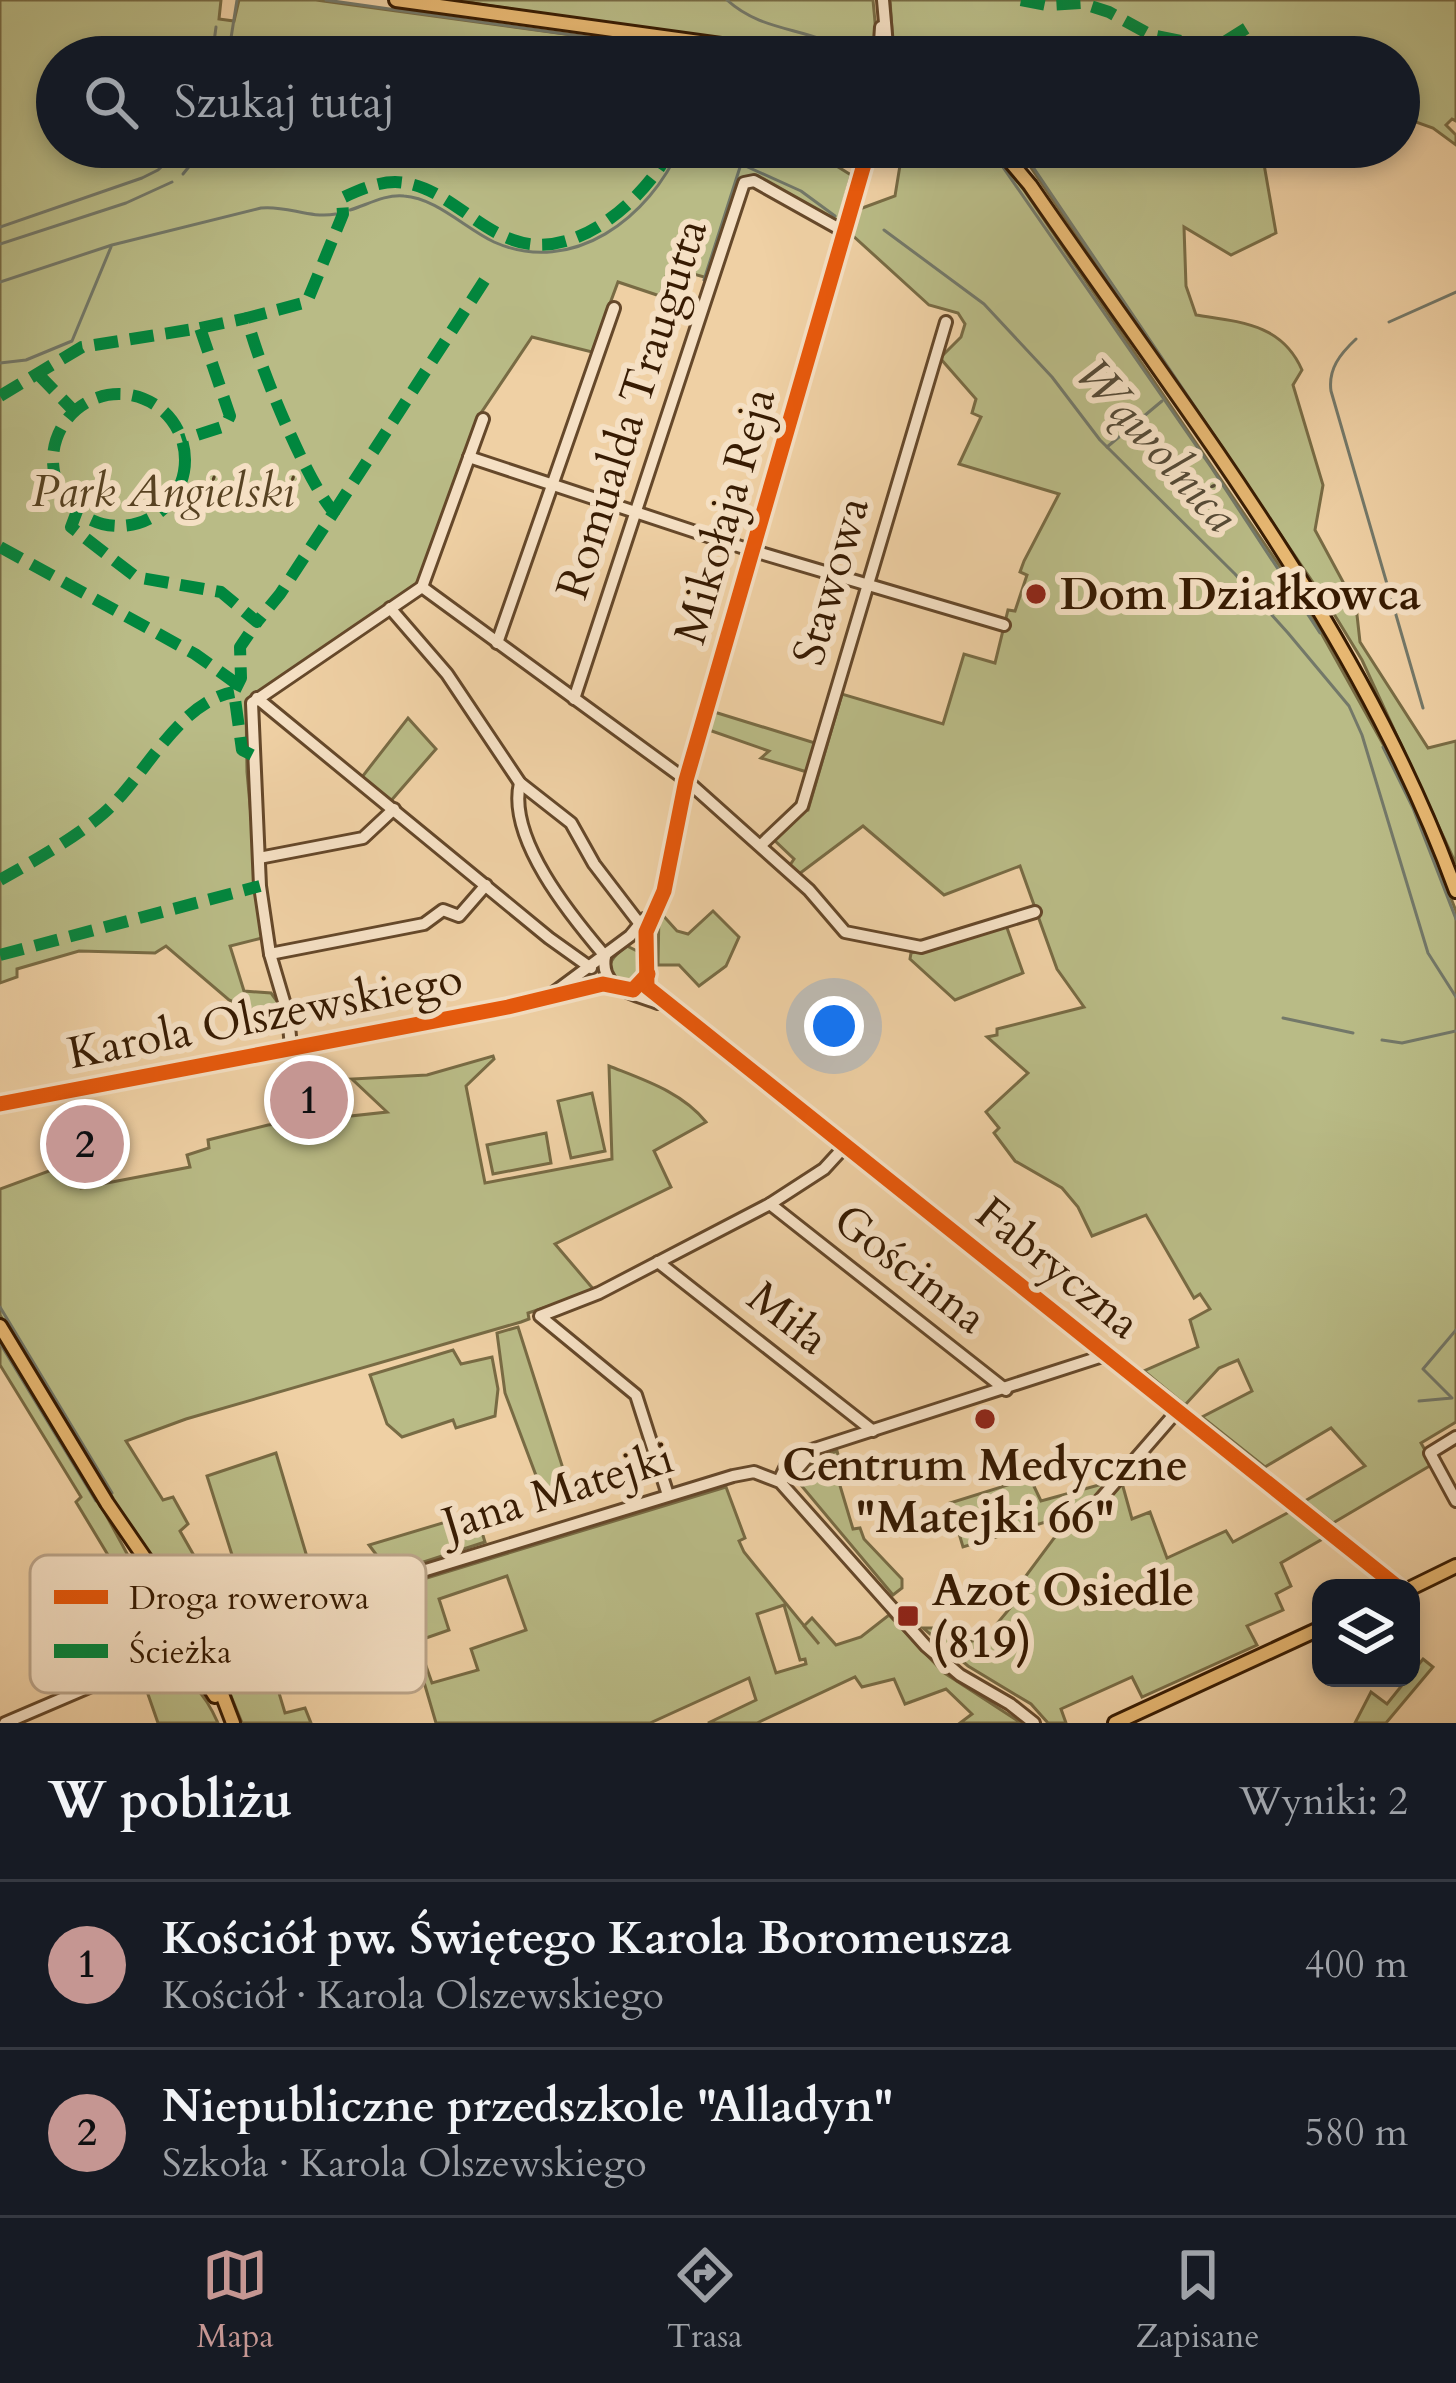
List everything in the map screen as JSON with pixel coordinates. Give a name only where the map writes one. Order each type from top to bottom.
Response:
[{"type":"main road","points":[[396,0],[641,36]]},
{"type":"main road","points":[[1018,168],[1336,639],[1407,773],[1456,891]]},
{"type":"main road","points":[[0,1326],[139,1555]]},
{"type":"main road","points":[[107,1503],[141,1555]]},
{"type":"main road","points":[[1420,1584],[1456,1566]]},
{"type":"main road","points":[[1116,1723],[1312,1632]]},
{"type":"main road","points":[[217,1693],[230,1723]]},
{"type":"street","points":[[883,0],[886,36]]},
{"type":"street","name":"Mikołaja Reja","points":[[643,927],[668,877],[686,780],[863,168]]},
{"type":"street","name":"Romualda Traugutta","points":[[574,699],[744,183],[754,181],[845,232]]},
{"type":"street","points":[[497,644],[614,308]]},
{"type":"street","name":"Stawowa","points":[[762,844],[802,806],[946,322]]},
{"type":"street","points":[[291,1047],[288,1015],[270,954],[250,712],[257,698],[422,587],[482,419]]},
{"type":"street","points":[[469,458],[1004,626]]},
{"type":"street","points":[[422,587],[686,780],[762,844],[844,932],[903,952],[1035,912]]},
{"type":"street","points":[[390,608],[447,674],[520,783],[571,823],[595,864],[643,927],[648,974],[639,987],[625,991],[612,983],[604,973],[605,956],[560,898],[517,818],[520,783]]},
{"type":"street","points":[[257,698],[591,968]]},
{"type":"street","points":[[259,858],[363,838],[394,809]]},
{"type":"street","points":[[270,954],[424,924],[443,910],[459,916],[485,886]]},
{"type":"street","points":[[605,956],[643,927]]},
{"type":"street","points":[[620,942],[636,941],[646,953]]},
{"type":"street","name":"Karola Olszewskiego","points":[[544,998],[605,956]]},
{"type":"street","name":"Fabryczna","points":[[648,974],[648,990],[1388,1579]]},
{"type":"street","name":"Karola Olszewskiego","points":[[0,1104],[612,983]]},
{"type":"street","name":"Fabryczna","points":[[625,991],[669,1006]]},
{"type":"street","points":[[668,1495],[636,1395],[542,1320],[542,1313],[599,1293],[770,1204],[824,1169],[846,1145]]},
{"type":"street","name":"Gościnna","points":[[770,1204],[1006,1390]]},
{"type":"street","name":"Miła","points":[[658,1262],[873,1431]]},
{"type":"street","points":[[1032,1722],[960,1675],[926,1646],[779,1481],[818,1448],[1109,1354]]},
{"type":"street","points":[[1092,1509],[1178,1410]]},
{"type":"street","points":[[1456,1436],[1430,1453],[1456,1502]]},
{"type":"street","name":"Jana Matejki","points":[[426,1570],[743,1473],[779,1481]]},
{"type":"street","points":[[5,1723],[75,1693]]},
{"type":"green space","name":"Park Angielski","points":[[0,0],[221,0],[219,19],[234,21],[239,0],[316,0],[580,36],[36,36],[36,168],[840,168],[851,175],[836,231],[747,184],[711,279],[669,267],[660,296],[618,282],[592,352],[532,337],[479,416],[419,582],[246,702],[247,772],[262,938],[230,946],[244,991],[271,993],[282,1008],[283,1022],[229,1000],[166,946],[155,953],[79,951],[17,969],[17,977],[0,983]]},
{"type":"green space","points":[[452,0],[873,0],[875,36],[692,36]]},
{"type":"green space","points":[[890,0],[1456,0],[1456,121],[1446,125],[1456,135],[1456,145],[1420,123],[1420,36],[892,36]]},
{"type":"green space","points":[[900,168],[1009,168],[1304,602],[1393,762],[1456,911],[1456,1422],[1421,1443],[1433,1464],[1333,1523],[1305,1501],[1365,1466],[1331,1428],[1265,1467],[1202,1417],[1252,1391],[1238,1360],[1219,1368],[1185,1405],[1144,1371],[1198,1347],[1190,1320],[1210,1309],[1200,1294],[1194,1298],[1146,1215],[1092,1236],[1062,1188],[1015,1161],[994,1133],[999,1128],[986,1112],[1028,1073],[987,1037],[997,1035],[997,1029],[1084,1007],[1057,969],[1020,866],[944,895],[863,826],[799,874],[790,865],[794,859],[772,838],[802,810],[808,810],[842,694],[943,724],[964,654],[995,663],[1008,610],[1015,611],[1027,575],[1020,572],[1024,561],[1059,494],[959,464],[981,417],[972,413],[976,399],[940,358],[961,337],[965,324],[958,313],[929,305],[851,234],[857,210],[895,196]]},
{"type":"green space","points":[[1031,168],[1265,168],[1276,233],[1231,255],[1184,227],[1186,286],[1196,315],[1244,323],[1272,334],[1302,370],[1293,385],[1323,485],[1315,530],[1356,606],[1360,642],[1428,748],[1456,741],[1456,864],[1362,660]]},
{"type":"green space","points":[[711,711],[815,743],[807,772],[761,758],[769,751],[706,729]]},
{"type":"green space","points":[[408,718],[436,749],[389,803],[362,777]]},
{"type":"green space","points":[[659,911],[677,931],[688,934],[713,911],[739,937],[726,966],[699,986],[679,965],[658,965]]},
{"type":"green space","points":[[1006,925],[1023,973],[955,1000],[910,959],[911,953]]},
{"type":"green space","points":[[627,946],[641,953],[642,974],[635,983],[615,980],[610,969],[614,957]]},
{"type":"green space","points":[[493,1056],[466,1086],[485,1183],[612,1159],[609,1066],[674,1095],[706,1122],[654,1151],[671,1187],[555,1244],[595,1291],[528,1313],[529,1319],[521,1322],[186,1419],[126,1441],[163,1500],[173,1497],[188,1524],[180,1531],[194,1555],[149,1555],[0,1315],[0,1189],[76,1161],[81,1188],[190,1167],[187,1155],[209,1148],[208,1140],[268,1125],[387,1112],[352,1079],[427,1075]]},
{"type":"green space","points":[[592,1093],[605,1151],[571,1158],[558,1101]]},
{"type":"green space","points":[[546,1133],[551,1163],[493,1174],[487,1145]]},
{"type":"green space","points":[[518,1327],[573,1500],[540,1486],[505,1393],[497,1333]]},
{"type":"green space","points":[[0,1338],[128,1555],[108,1555],[76,1502],[81,1497],[0,1365]]},
{"type":"green space","points":[[453,1350],[461,1364],[492,1357],[498,1389],[495,1416],[456,1428],[453,1420],[402,1437],[387,1424],[370,1375]]},
{"type":"green space","points":[[837,1451],[841,1466],[835,1469],[853,1529],[860,1528],[864,1539],[902,1579],[902,1588],[893,1595],[800,1484],[814,1463]]},
{"type":"green space","points":[[276,1453],[306,1555],[232,1555],[207,1476]]},
{"type":"green space","points":[[1030,1478],[1041,1501],[1122,1483],[1132,1519],[1150,1512],[1167,1558],[1226,1531],[1233,1542],[1293,1510],[1326,1537],[1281,1563],[1291,1586],[1276,1594],[1283,1610],[1247,1626],[1257,1645],[1142,1697],[1132,1677],[1061,1709],[1066,1723],[1048,1723],[1031,1704],[968,1666],[923,1628],[944,1628],[960,1644],[985,1638],[1011,1607],[1002,1608],[1072,1514],[963,1547],[950,1503]]},
{"type":"green space","points":[[726,1487],[745,1538],[739,1541],[744,1552],[804,1626],[812,1618],[836,1645],[861,1637],[889,1615],[943,1672],[1021,1723],[960,1723],[972,1714],[946,1689],[905,1704],[894,1679],[862,1687],[855,1677],[757,1723],[708,1723],[756,1700],[749,1678],[650,1723],[436,1723],[426,1689],[426,1666],[432,1683],[478,1670],[471,1649],[526,1630],[507,1576],[439,1599],[449,1630],[426,1638],[426,1578]],"holes":[[[784,1605],[800,1660],[805,1659],[806,1664],[776,1673],[757,1614]]]},
{"type":"green space","points":[[476,1513],[485,1542],[426,1561],[426,1555],[376,1555],[369,1545]]},
{"type":"green space","points":[[1423,1659],[1433,1667],[1420,1682]]},
{"type":"green space","points":[[1401,1687],[1416,1687],[1386,1723],[1355,1723],[1371,1692],[1387,1704]]},
{"type":"green space","points":[[148,1693],[200,1693],[218,1723],[158,1723]]},
{"type":"green space","points":[[230,1693],[279,1693],[285,1713],[305,1708],[311,1723],[242,1723]]},
{"type":"waterway","points":[[231,36],[237,0]]},
{"type":"waterway","points":[[326,0],[580,36]]},
{"type":"waterway","points":[[727,0],[757,19],[811,36]]},
{"type":"waterway","points":[[215,36],[216,27]]},
{"type":"waterway","points":[[0,227],[160,168]]},
{"type":"waterway","points":[[183,174],[188,168]]},
{"type":"waterway","points":[[350,210],[390,197],[416,198],[494,242],[523,251],[552,252],[580,246],[629,217],[670,168]]},
{"type":"waterway","points":[[704,280],[740,168]]},
{"type":"waterway","points":[[750,168],[801,191],[835,216]]},
{"type":"waterway","points":[[1004,168],[1320,633]]},
{"type":"waterway","points":[[1034,168],[1222,447]]},
{"type":"waterway","points":[[0,244],[126,203],[172,182]]},
{"type":"waterway","points":[[0,282],[112,245],[261,208],[336,214]]},
{"type":"waterway","name":"Wąwolnica","points":[[884,230],[984,304],[1052,377],[1100,440],[1235,574],[1349,706],[1428,953],[1456,997]]},
{"type":"waterway","points":[[0,363],[26,360],[72,341],[111,247]]},
{"type":"waterway","points":[[1389,322],[1456,292]]},
{"type":"waterway","points":[[1356,339],[1336,362],[1331,391],[1423,708]]},
{"type":"waterway","points":[[1107,447],[1162,401]]},
{"type":"waterway","points":[[1383,747],[1413,808],[1456,919]]},
{"type":"waterway","points":[[1283,1018],[1353,1033]]},
{"type":"waterway","points":[[1382,1040],[1402,1043],[1456,1031]]},
{"type":"waterway","points":[[0,1307],[112,1493]]},
{"type":"waterway","points":[[1419,1401],[1452,1398],[1423,1369],[1456,1330]]},
{"type":"waterway","points":[[0,1343],[96,1501]]},
{"type":"marked path","points":[[1021,0],[1046,5],[1081,3],[1156,36]]},
{"type":"marked path","points":[[1234,36],[1253,24]]},
{"type":"marked path","points":[[77,511],[71,527],[136,577],[221,592],[257,622],[334,512],[310,476],[284,419],[247,318],[307,302],[343,214],[342,198],[381,184],[405,183],[433,193],[513,240],[537,245],[561,242],[606,221],[659,168]]},
{"type":"marked path","points":[[334,512],[490,272]]},
{"type":"marked path","points":[[200,328],[247,318]]},
{"type":"marked path","points":[[0,396],[82,347],[200,328],[230,416],[225,426],[182,440]]},
{"type":"marked path","points":[[37,373],[74,411]]},
{"type":"marked path","points":[[119,394],[144,399],[165,414],[180,435],[185,460],[180,485],[165,506],[144,521],[119,526],[94,521],[73,506],[58,485],[53,460],[58,435],[73,414],[94,399],[119,394]]},
{"type":"marked path","points":[[0,547],[195,654],[237,684]]},
{"type":"marked path","points":[[252,755],[242,750],[234,692],[241,678],[240,647],[257,622]]},
{"type":"marked path","points":[[0,880],[92,823],[179,725],[214,699],[234,692]]},
{"type":"marked path","points":[[0,955],[260,886]]},
{"type":"cycle path","points":[[863,168],[686,780],[664,891],[646,932],[647,987],[1388,1579]]},
{"type":"cycle path","points":[[0,1104],[508,1007],[603,984],[633,990],[648,974]]},
{"type":"place","name":"Dom Działkowca","points":[[1036,594]]},
{"type":"place","name":"Kościół pw. Świętego Karola Boromeusza","points":[[309,1100]]},
{"type":"place","name":"Niepubliczne przedszkole \"Alladyn\"","points":[[85,1144]]},
{"type":"place","name":"Centrum Medyczne \"Matejki 66\"","points":[[985,1419]]},
{"type":"place","name":"Azot Osiedle (819)","points":[[908,1616]]}]
